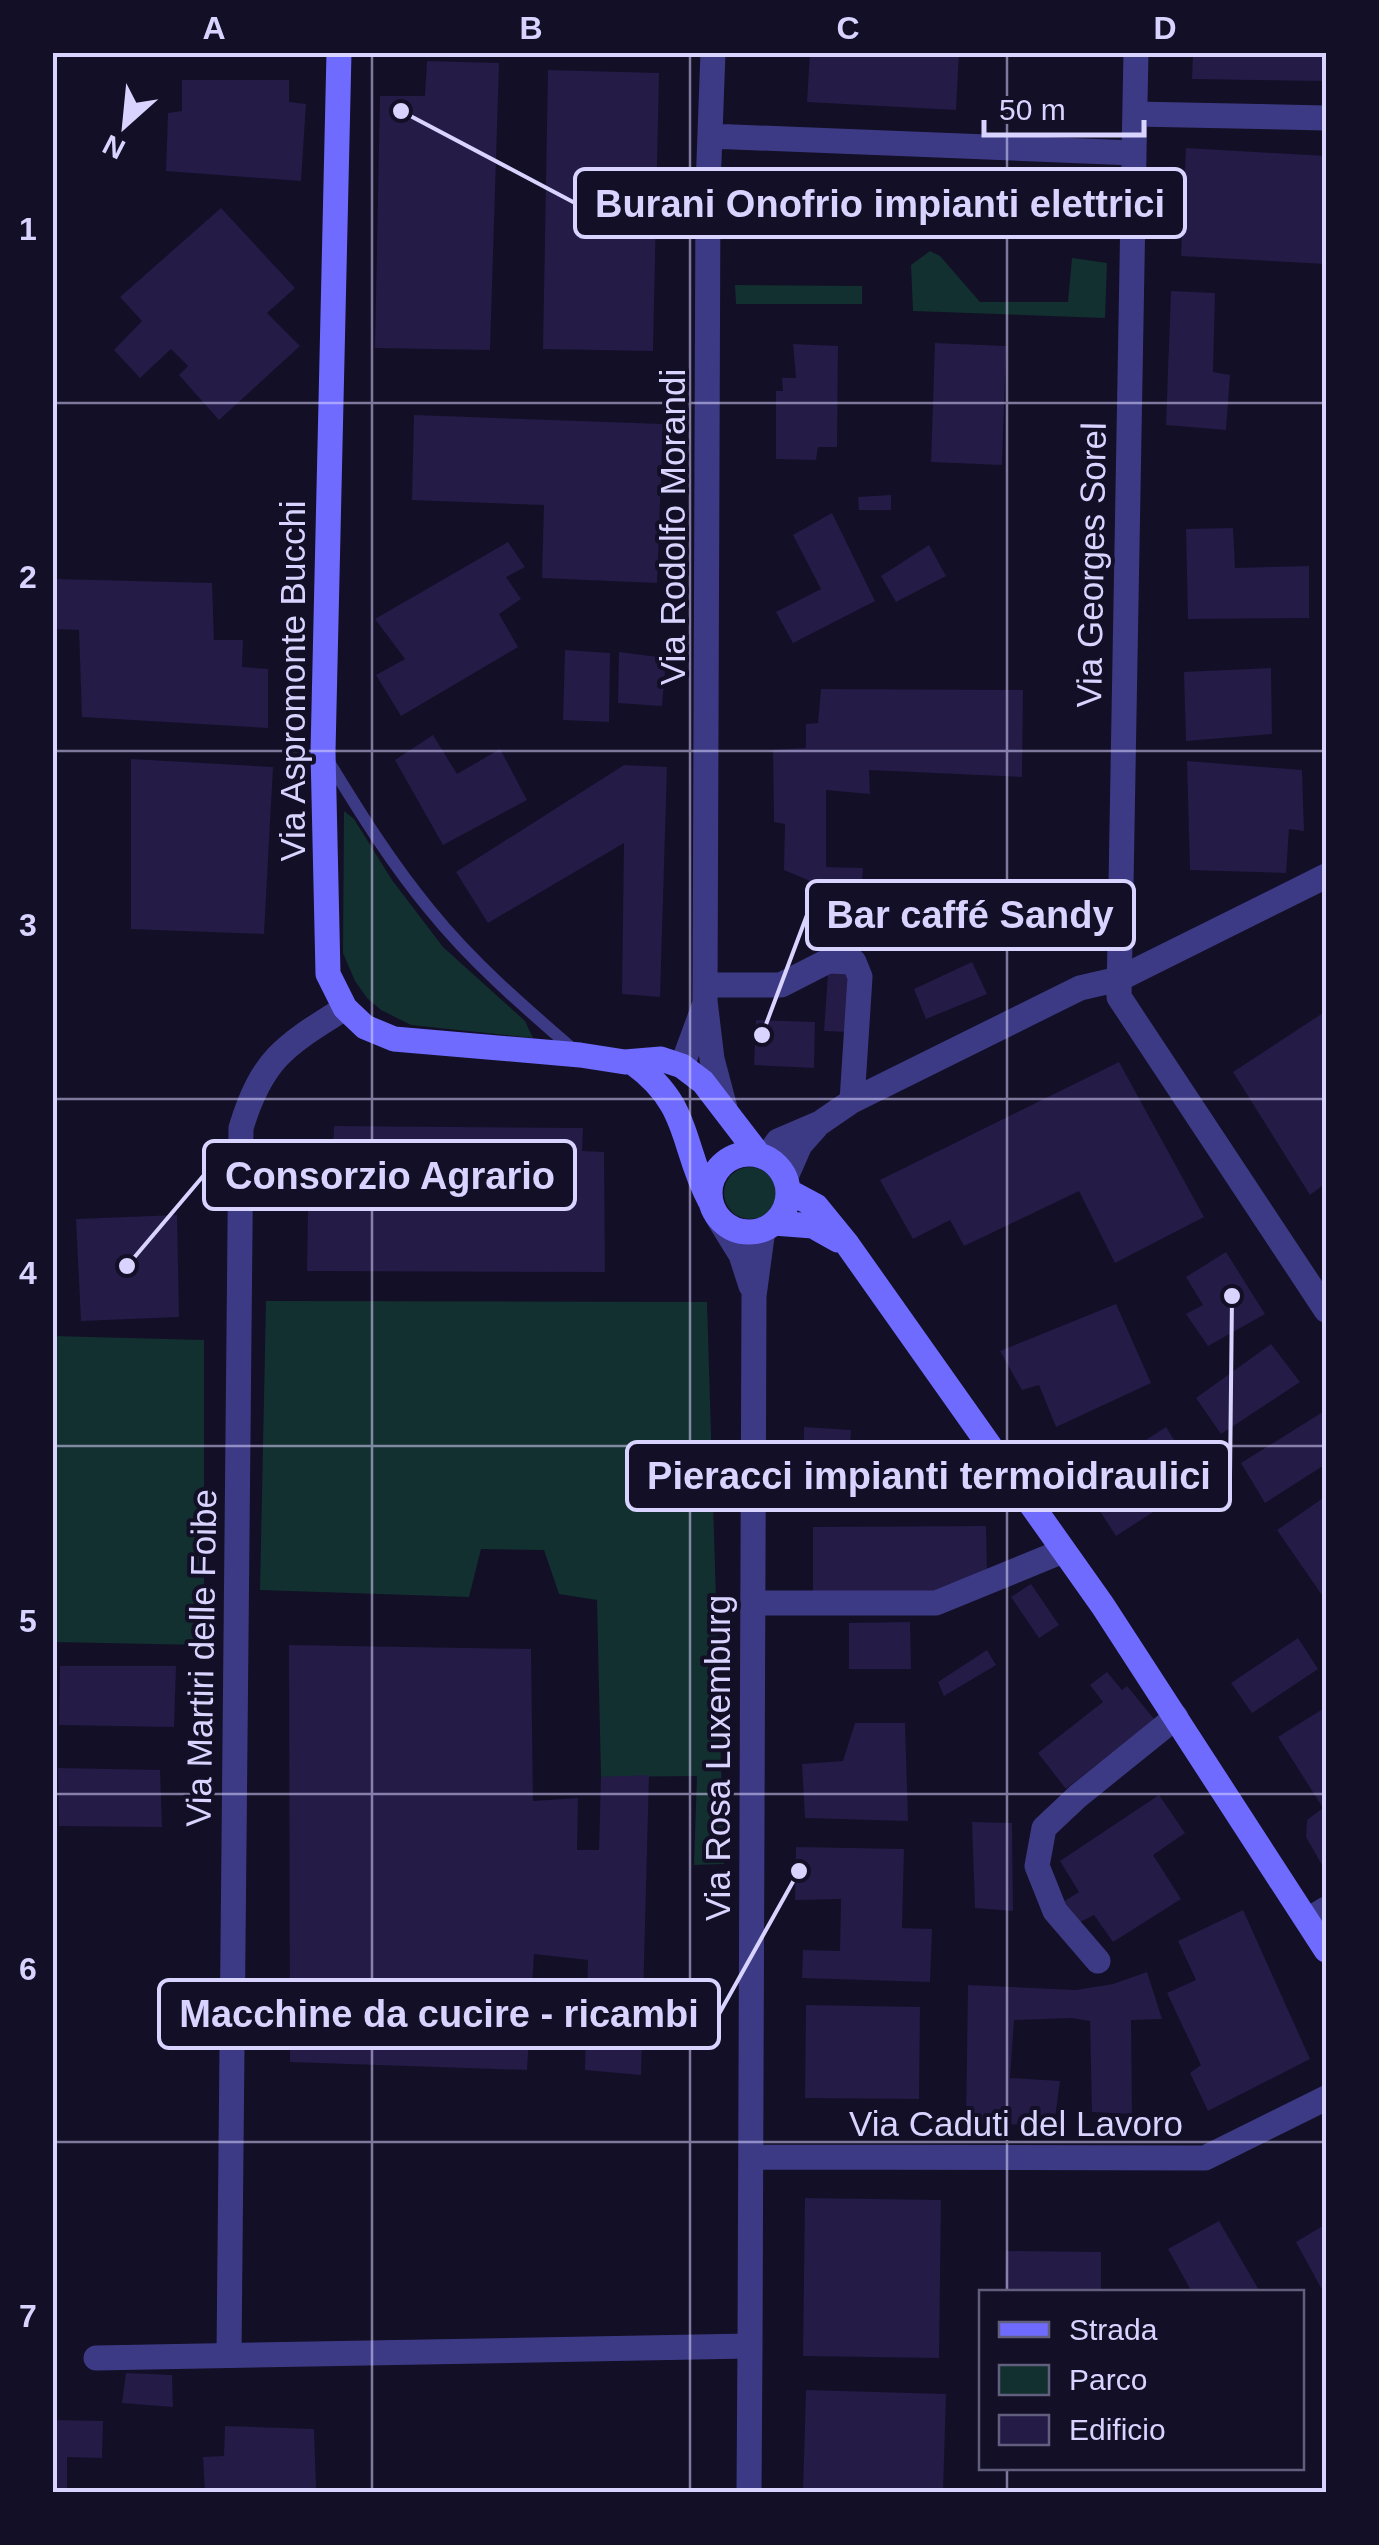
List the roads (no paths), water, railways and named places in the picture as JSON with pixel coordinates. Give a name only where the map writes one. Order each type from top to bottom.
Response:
[{"type":"street","name":"Via Aspromonte Bucchi","points":[[338,52],[322,752],[328,974],[345,1008]]},
{"type":"street","name":"Via Rodolfo Morandi","points":[[713,52],[705,993],[712,1059],[725,1108]]},
{"type":"street","name":"Via Georges Sorel","points":[[1136,52],[1119,997],[1326,1310]]},
{"type":"street","points":[[1135,114],[1326,118]]},
{"type":"street","points":[[710,136],[1134,153]]},
{"type":"street","points":[[762,1156],[778,1141],[820,1123],[852,1101],[1080,988],[1119,979],[1326,876]]},
{"type":"street","points":[[705,993],[781,986],[828,961],[854,962],[860,976],[852,1101]]},
{"type":"street","name":"Via Rodolfo Morandi","points":[[672,1062],[693,1034],[705,993]]},
{"type":"street","points":[[345,1008],[366,1026],[394,1039],[633,1063],[672,1062],[704,1082],[786,1185],[816,1206],[847,1244],[1317,1914],[1326,1950]]},
{"type":"street","name":"Via Martiri delle Foibe","points":[[229,2354],[241,1128],[266,1067],[302,1035],[345,1008]]},
{"type":"street","points":[[672,1062],[694,1172],[714,1209],[738,1231],[812,1226],[847,1244]]},
{"type":"street","points":[[633,1063],[669,1095],[683,1122]]},
{"type":"street","points":[[769,1226],[782,1214],[786,1185],[800,1146],[820,1123]]},
{"type":"street","points":[[714,1209],[710,1188],[722,1164],[746,1154],[762,1156]]},
{"type":"street","name":"Via Rosa Luxemburg","points":[[714,1209],[741,1255],[754,1296]]},
{"type":"street","name":"Via Rosa Luxemburg","points":[[749,2492],[754,1296],[769,1226]]},
{"type":"street","points":[[752,1604],[936,1603],[1064,1551]]},
{"type":"street","points":[[1098,1961],[1055,1911],[1038,1866],[1044,1828],[1176,1717]]},
{"type":"street","name":"Via Caduti del Lavoro","points":[[751,2157],[1205,2158],[1326,2098]]},
{"type":"street","points":[[96,2358],[750,2346]]},
{"type":"lane","points":[[322,752],[429,910],[495,980],[580,1055]]},
{"type":"place","name":"Burani Onofrio impianti elettrici","points":[[401,111]]},
{"type":"place","name":"Bar caffé Sandy","points":[[762,1035]]},
{"type":"place","name":"Consorzio Agrario","points":[[127,1266]]},
{"type":"place","name":"Pieracci impianti termoidraulici","points":[[1232,1296]]},
{"type":"place","name":"Macchine da cucire - ricambi","points":[[799,1871]]}]
